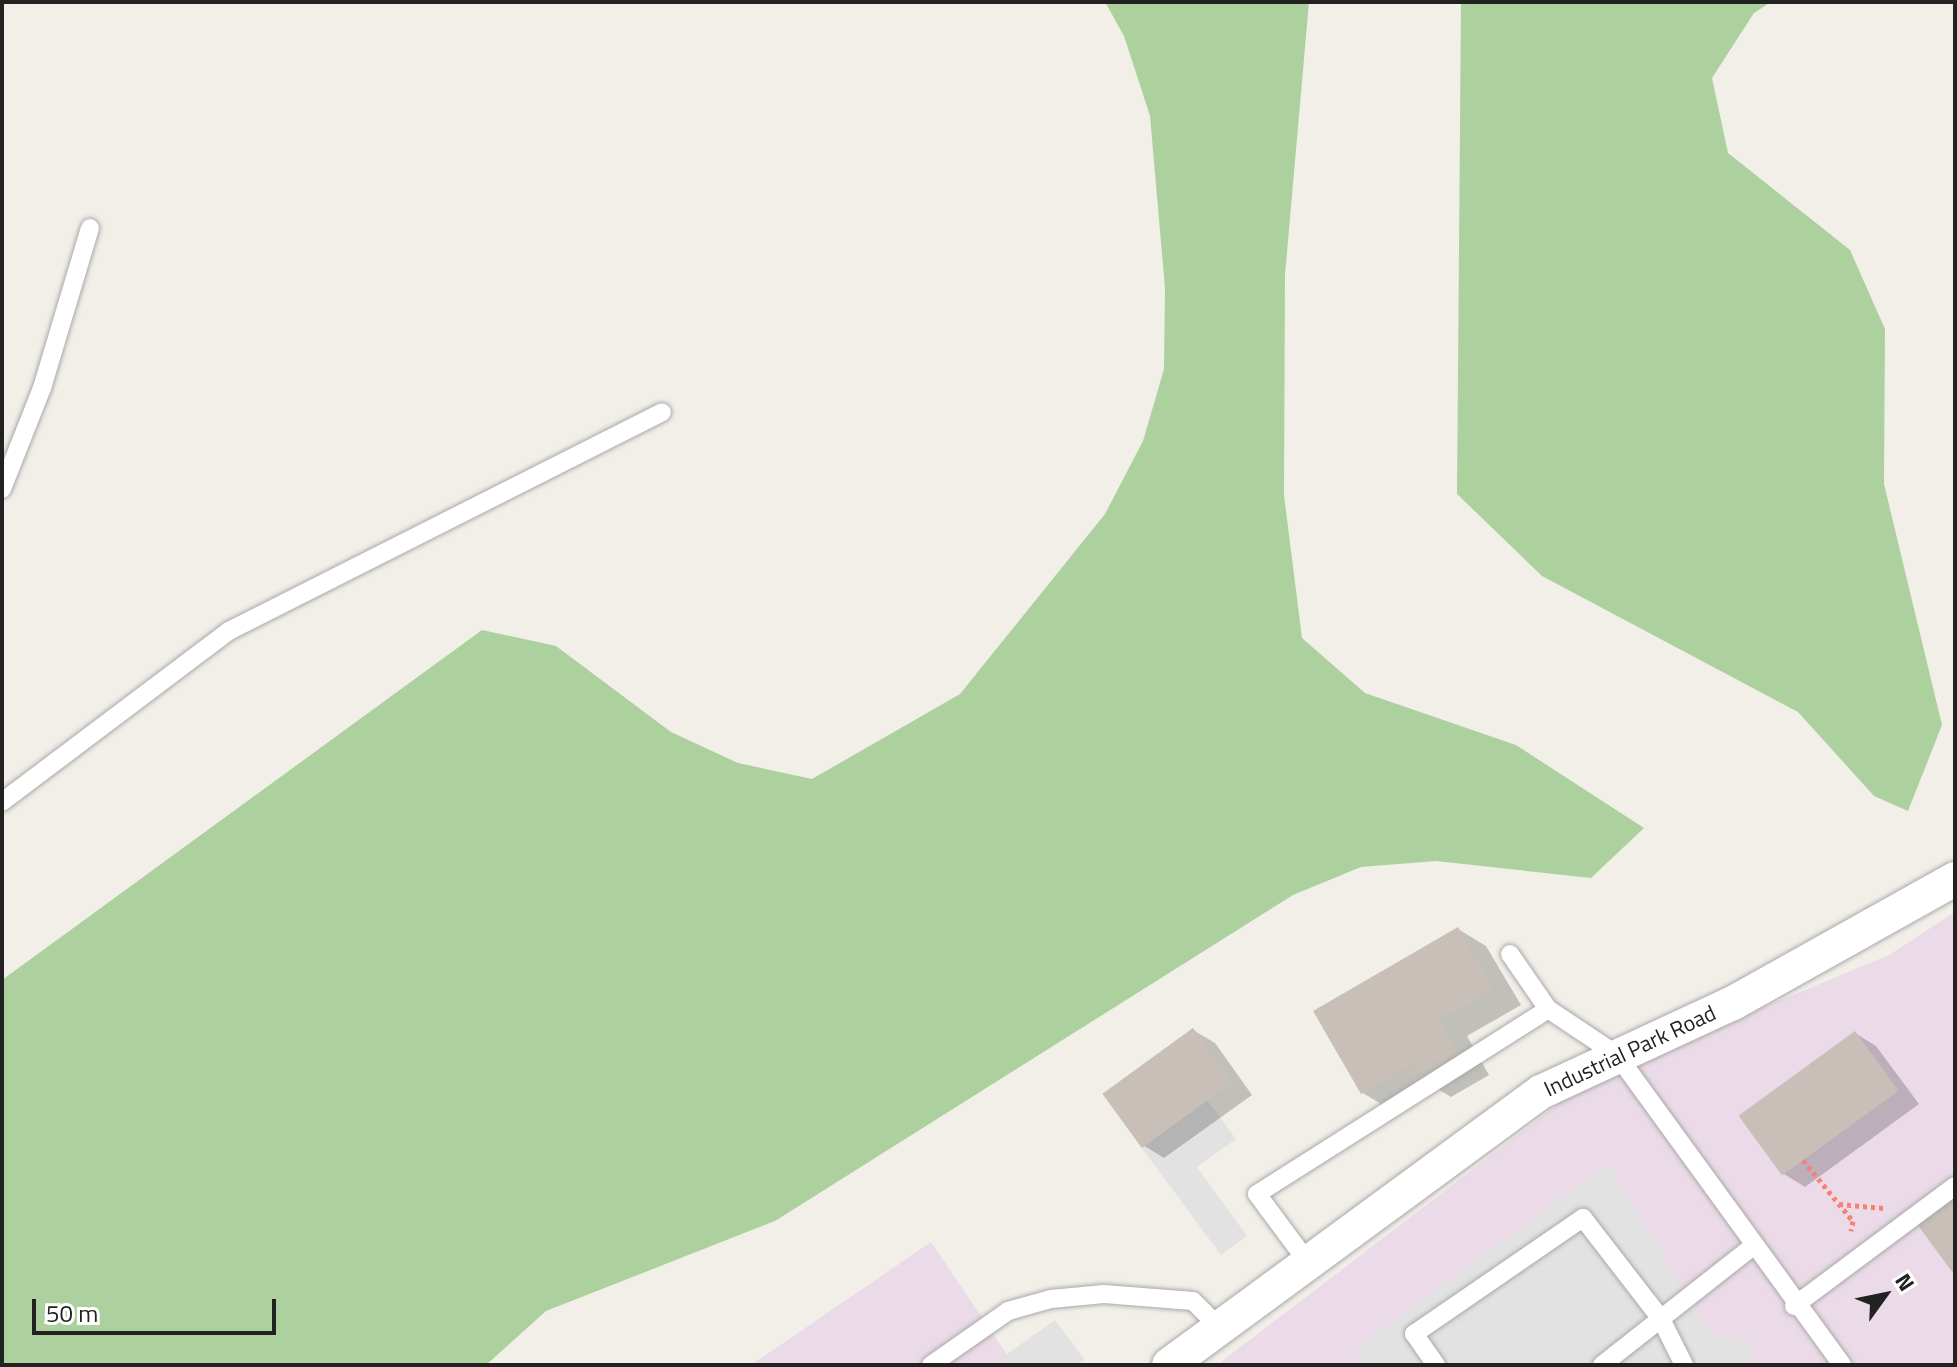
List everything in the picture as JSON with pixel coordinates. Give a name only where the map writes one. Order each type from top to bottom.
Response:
[{"type":"street","name":"Industrial Park Road","points":[[1169,1365],[1541,1092],[1745,996],[1955,879]]},
{"type":"lane","points":[[2,489],[42,388],[90,228]]},
{"type":"lane","points":[[2,802],[229,631],[662,412]]},
{"type":"lane","points":[[1510,954],[1548,1009],[1617,1055],[1794,1306],[1842,1365]]},
{"type":"lane","points":[[1309,1264],[1257,1194],[1548,1009]]},
{"type":"lane","points":[[1794,1306],[1955,1186]]},
{"type":"lane","points":[[1436,1365],[1414,1334],[1583,1218],[1661,1319],[1684,1365]]},
{"type":"lane","points":[[1602,1365],[1753,1246]]},
{"type":"lane","points":[[931,1365],[1008,1311],[1051,1299],[1104,1294],[1193,1301],[1221,1329]]},
{"type":"path","points":[[1803,1160],[1853,1221],[1845,1268]]},
{"type":"shaded area","points":[[1955,912],[1955,1365],[1217,1365],[1591,1079],[1889,955]]},
{"type":"shaded area","points":[[1207,1100],[1236,1139],[1197,1167],[1247,1236],[1221,1255],[1141,1147]]},
{"type":"shaded area","points":[[1608,1164],[1709,1333],[1752,1342],[1754,1365],[1367,1365],[1355,1349]]},
{"type":"shaded area","points":[[931,1242],[1014,1365],[751,1365]]},
{"type":"shaded area","points":[[1055,1320],[1084,1359],[1076,1365],[992,1365]]},
{"type":"green space","points":[[1105,2],[1309,2],[1285,275],[1284,495],[1302,638],[1365,693],[1516,745],[1644,828],[1591,878],[1436,861],[1361,867],[1293,895],[775,1221],[546,1311],[486,1365],[2,1365],[2,980],[482,630],[556,646],[671,732],[738,763],[812,779],[960,694],[1105,514],[1143,441],[1164,369],[1165,288],[1150,116],[1124,36]]},
{"type":"green space","points":[[1461,2],[1771,2],[1754,13],[1712,78],[1728,153],[1850,250],[1885,329],[1884,484],[1942,725],[1908,811],[1874,796],[1798,712],[1542,576],[1457,494]]},
{"type":"building","points":[[1458,927],[1493,989],[1439,1020],[1461,1058],[1421,1081],[1412,1065],[1361,1094],[1313,1011]]},
{"type":"building","points":[[1193,1028],[1232,1082],[1142,1148],[1102,1094]]},
{"type":"building","points":[[1855,1031],[1898,1091],[1782,1176],[1739,1116]]},
{"type":"building","points":[[1955,1196],[1955,1276],[1917,1224]]}]
